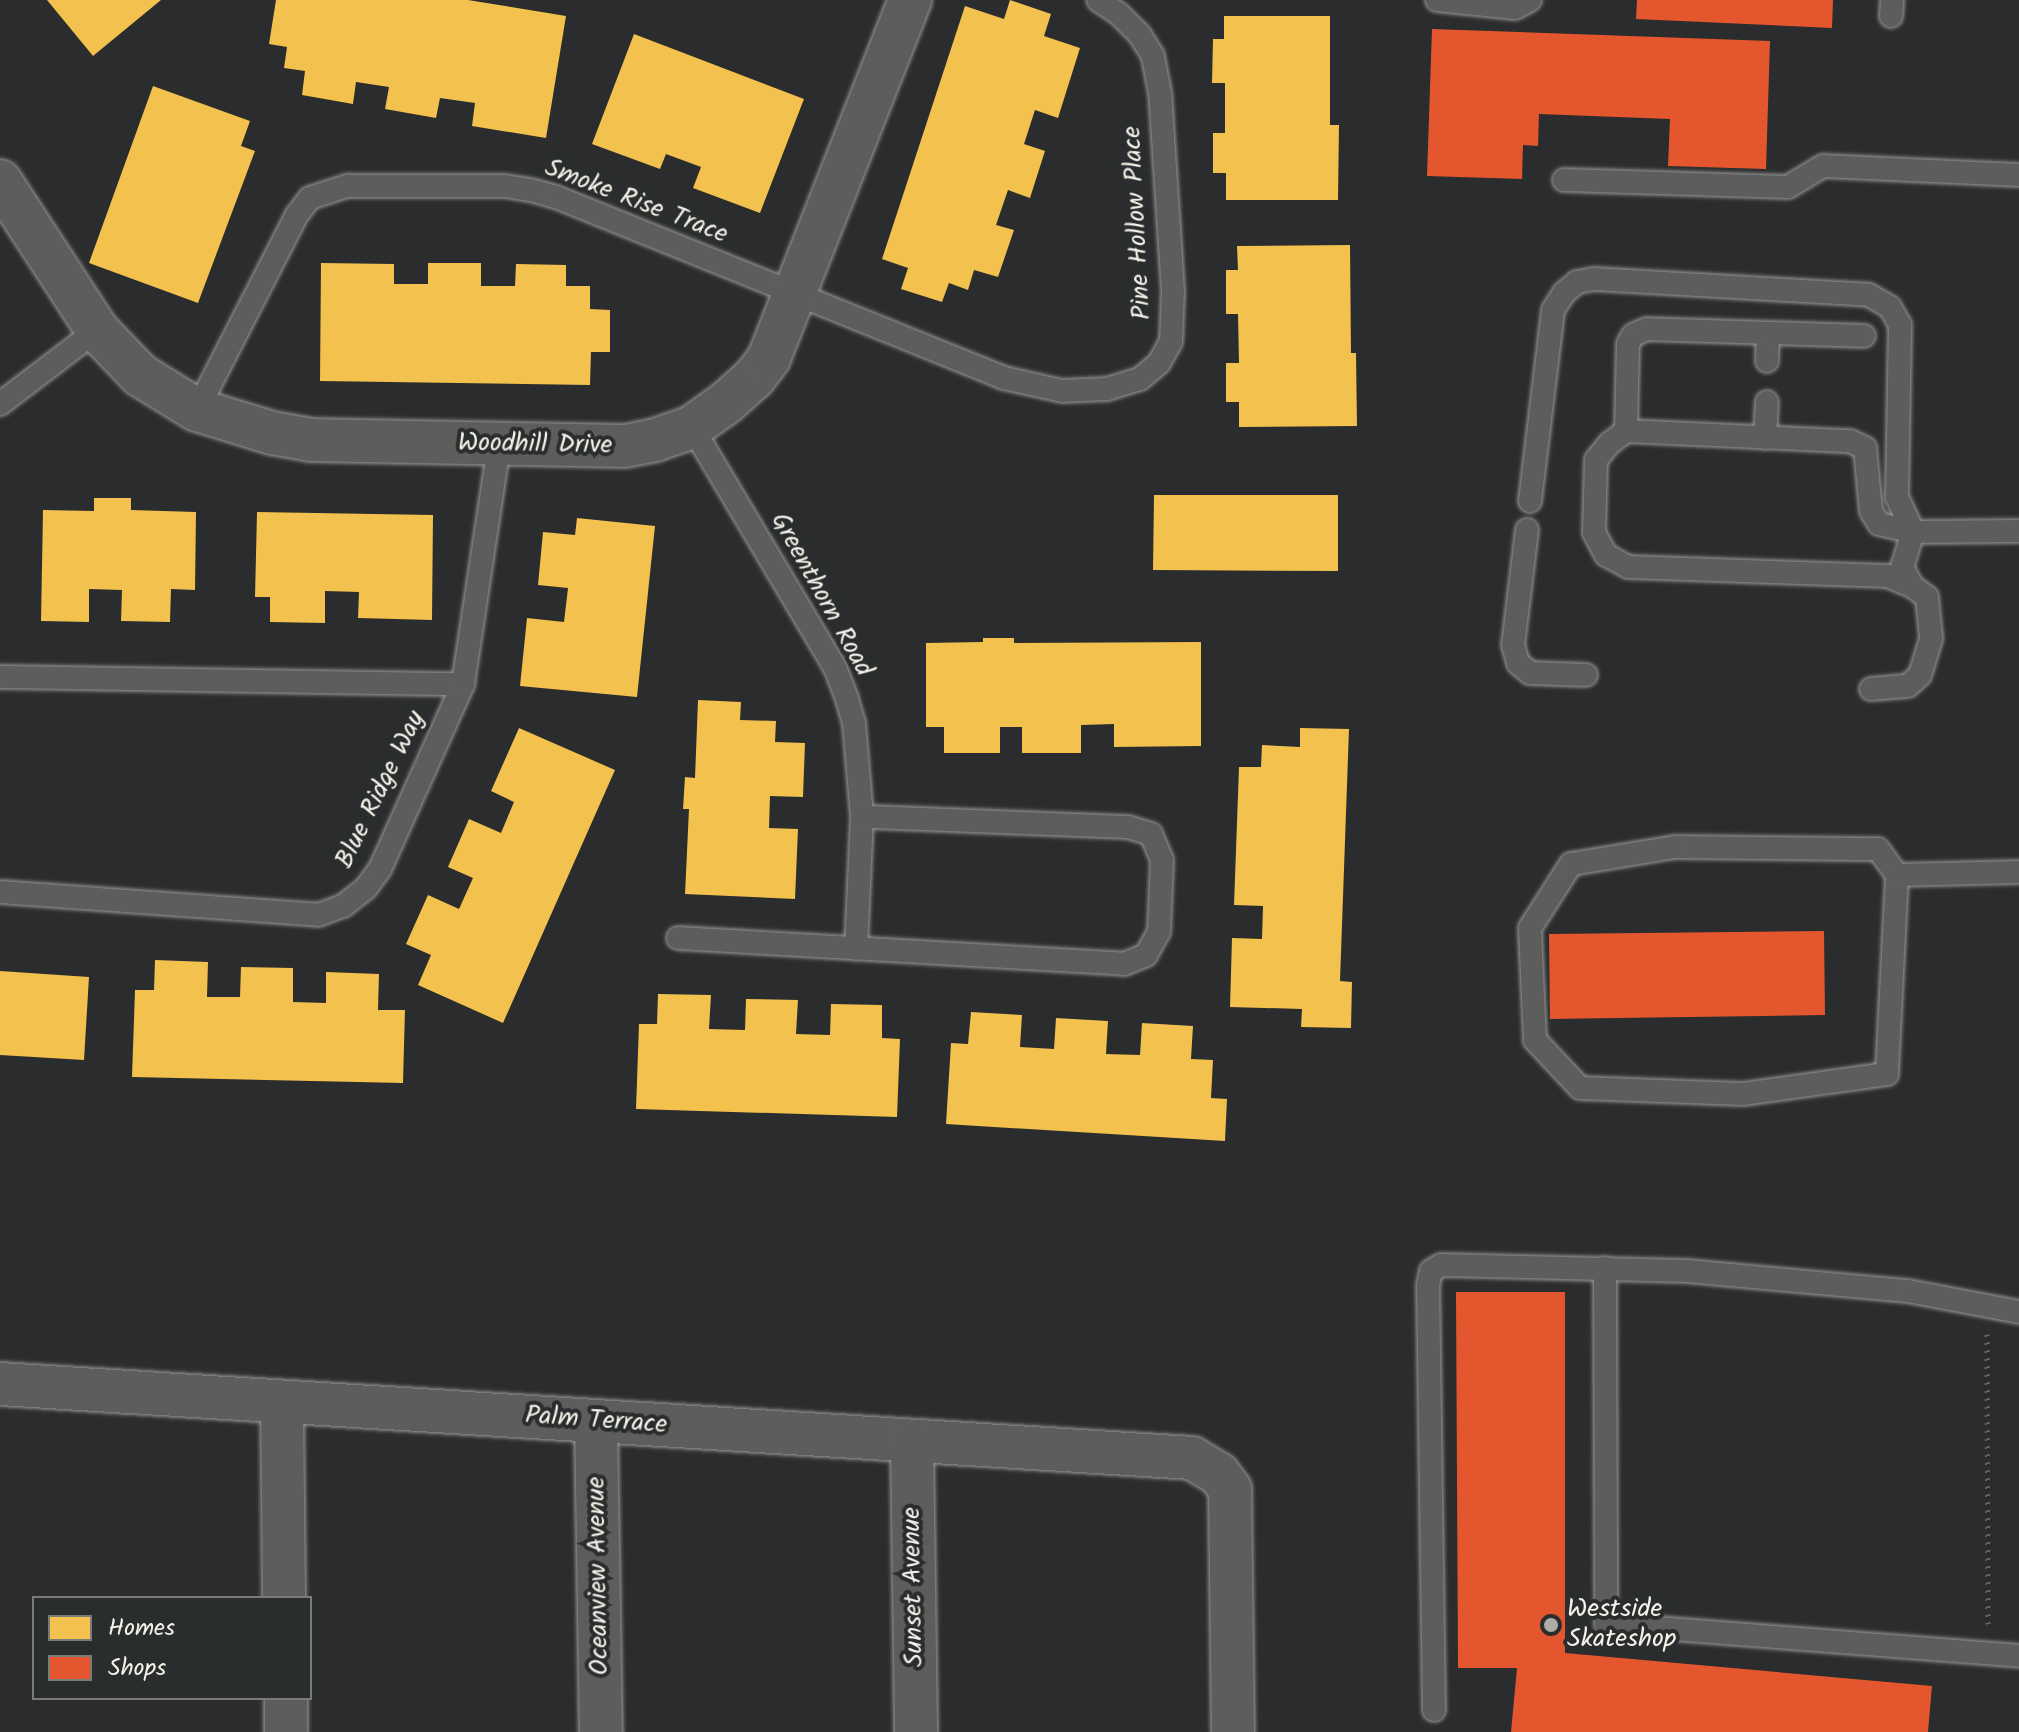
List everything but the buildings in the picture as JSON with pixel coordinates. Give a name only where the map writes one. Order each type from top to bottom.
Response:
[{"type":"street","name":"Woodhill Drive","points":[[0,181],[97,330],[140,375],[197,410],[272,433],[310,440],[625,446],[692,427],[754,378],[769,358],[910,0]]},
{"type":"street","name":"Palm Terrace","points":[[0,1384],[1192,1458],[1219,1474],[1230,1489],[1233,1732]]},
{"type":"street","points":[[282,1403],[284,1596]]},
{"type":"street","name":"Oceanview Avenue","points":[[596,1421],[601,1732]]},
{"type":"street","name":"Sunset Avenue","points":[[912,1441],[916,1732]]},
{"type":"street","points":[[286,1700],[286,1732]]},
{"type":"lane","name":"Pine Hollow Place","points":[[794,296],[1004,378],[1062,391],[1107,389],[1140,379],[1159,363],[1171,341],[1173,292],[1160,93],[1153,56],[1139,34],[1119,14],[1098,0]]},
{"type":"lane","points":[[1437,0],[1515,8],[1530,0]]},
{"type":"lane","points":[[1564,180],[1788,187],[1823,166],[2019,175]]},
{"type":"lane","name":"Smoke Rise Trace","points":[[197,410],[297,215],[310,198],[327,190],[348,186],[505,186],[531,190],[556,197],[794,296]]},
{"type":"lane","points":[[1530,501],[1553,310],[1564,293],[1577,282],[1594,279],[1869,295],[1890,307],[1900,325],[1897,497],[1913,532],[1902,567],[1912,586]]},
{"type":"lane","points":[[1626,431],[1628,344],[1633,335],[1647,329],[1864,336]]},
{"type":"lane","points":[[0,404],[97,330]]},
{"type":"lane","points":[[1767,361],[1768,333]]},
{"type":"lane","points":[[1765,438],[1767,402]]},
{"type":"lane","name":"Greenthorn Road","points":[[692,427],[836,670],[854,723],[862,817],[856,949]]},
{"type":"lane","points":[[1871,689],[1908,686],[1920,675],[1931,638],[1931,613],[1927,597],[1912,586],[1887,576],[1628,567],[1606,555],[1594,532],[1596,460],[1610,443],[1626,431],[1850,441],[1865,448],[1871,511],[1879,524],[1913,532],[2019,531]]},
{"type":"lane","name":"Blue Ridge Way","points":[[0,892],[318,915],[343,906],[366,888],[380,869],[463,684],[499,445]]},
{"type":"lane","points":[[1527,530],[1513,645],[1518,663],[1530,673],[1586,675]]},
{"type":"lane","points":[[0,677],[463,684]]},
{"type":"lane","points":[[678,938],[1124,964],[1146,955],[1159,932],[1162,860],[1151,834],[1128,827],[862,817]]},
{"type":"lane","points":[[1675,847],[1878,849],[1897,875],[1887,1074],[1742,1094],[1580,1088],[1535,1040],[1530,928],[1571,864],[1675,847]]},
{"type":"lane","points":[[1897,875],[1975,870],[2019,872]]},
{"type":"lane","points":[[1434,1710],[1428,1286],[1431,1271],[1441,1265],[1605,1268],[1795,1280],[1908,1291],[2019,1312]]},
{"type":"lane","points":[[1605,1268],[1606,1624],[2019,1656]]},
{"type":"path","points":[[1987,1304],[1988,1653]]},
{"type":"place","name":"Westside Skateshop","points":[[1551,1625]]}]
